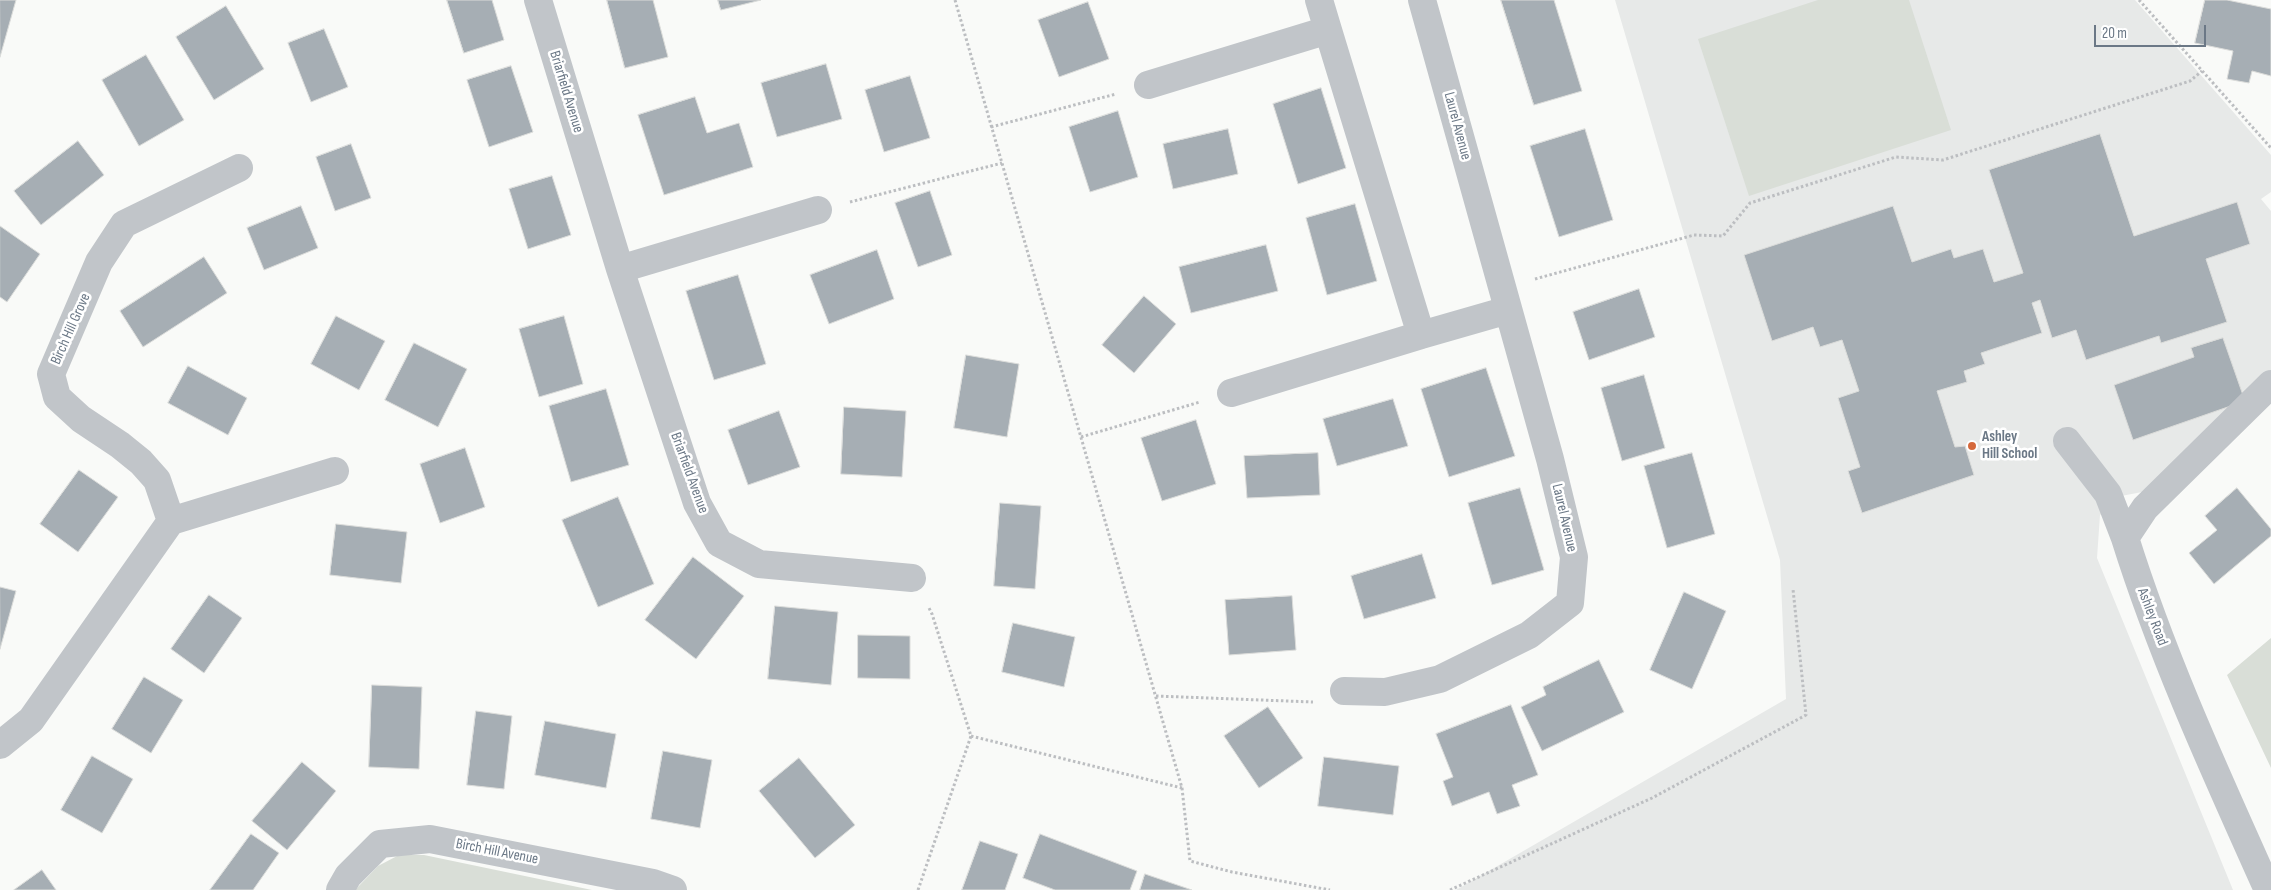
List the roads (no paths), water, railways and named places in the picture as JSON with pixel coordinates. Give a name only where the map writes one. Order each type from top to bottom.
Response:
[{"type":"street","name":"Briarfield Avenue","points":[[538,0],[620,269],[697,503],[719,543],[759,564],[912,578]]},
{"type":"street","points":[[1319,0],[1422,335]]},
{"type":"street","name":"Laurel Avenue","points":[[1344,691],[1385,692],[1440,679],[1529,635],[1570,603],[1574,557],[1550,459],[1422,0]]},
{"type":"street","points":[[1148,86],[1328,30]]},
{"type":"street","name":"Birch Hill Grove","points":[[171,521],[157,480],[141,462],[120,445],[80,419],[57,397],[51,374],[99,262],[124,224],[239,168]]},
{"type":"street","points":[[620,269],[818,210]]},
{"type":"street","points":[[1232,392],[1422,335],[1505,299]]},
{"type":"street","points":[[2125,538],[2145,508],[2271,384]]},
{"type":"street","name":"Ashley Road","points":[[2067,441],[2108,494],[2125,538],[2144,598],[2194,726],[2268,890]]},
{"type":"street","points":[[0,745],[31,720],[171,521],[335,471]]},
{"type":"street","name":"Birch Hill Avenue","points":[[340,890],[348,876],[380,844],[430,839],[653,883],[673,890]]},
{"type":"place","name":"Ashley Hill School","points":[[1972,446]]}]
